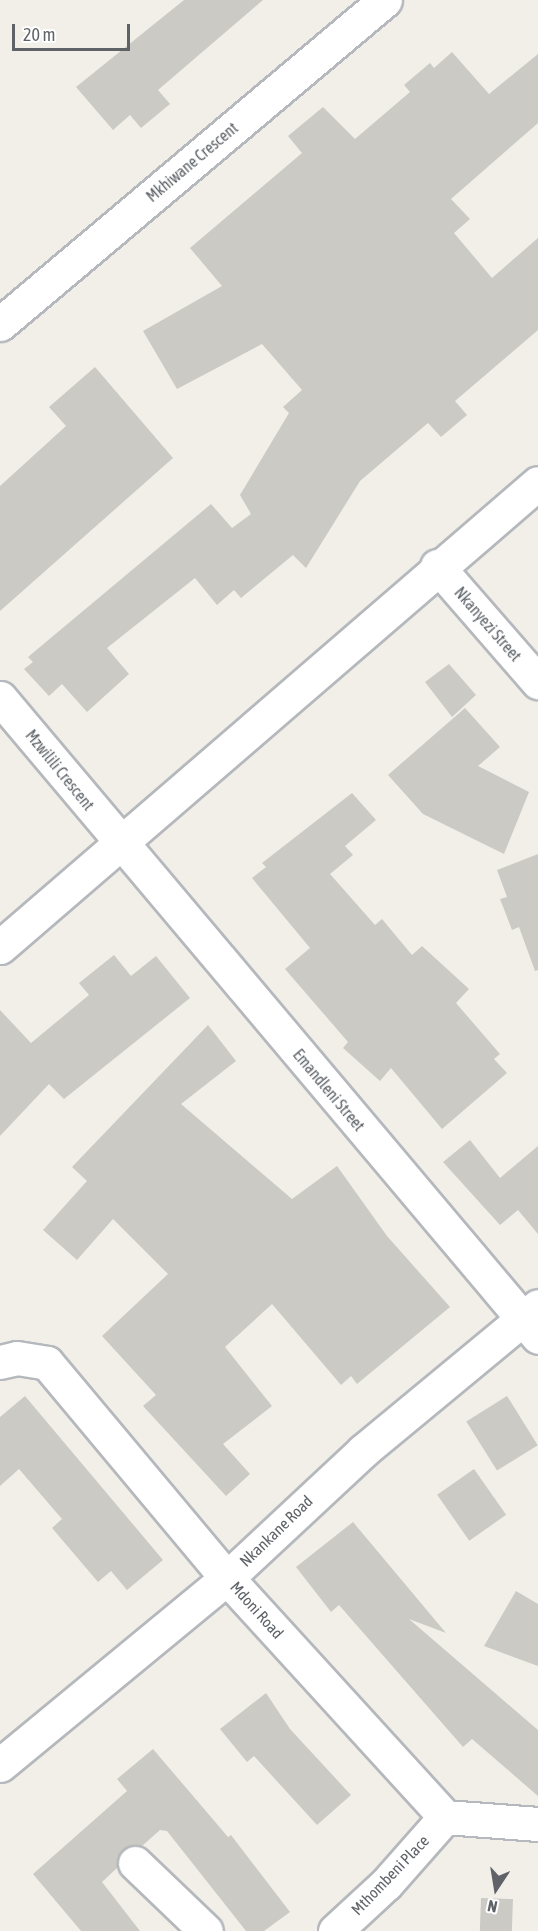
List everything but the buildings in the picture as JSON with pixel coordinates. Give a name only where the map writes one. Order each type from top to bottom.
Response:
[{"type":"street","name":"Mkhiwane Crescent","points":[[0,324],[385,0]]},
{"type":"street","points":[[0,947],[438,566],[538,483]]},
{"type":"street","name":"Nkanyezi Street","points":[[438,566],[538,682]]},
{"type":"street","name":"Mzwilili Crescent","points":[[0,698],[119,843]]},
{"type":"street","name":"Emandleni Street","points":[[119,843],[533,1320]]},
{"type":"street","name":"Nkankane Road","points":[[0,1765],[227,1578],[363,1451],[533,1320]]},
{"type":"street","name":"Mdoni Road","points":[[0,1362],[25,1358],[47,1363],[227,1578],[445,1817]]},
{"type":"street","points":[[445,1817],[538,1824]]},
{"type":"street","name":"Mthombeni Place","points":[[335,1931],[386,1884],[445,1817]]},
{"type":"street","points":[[135,1863],[206,1931]]}]
